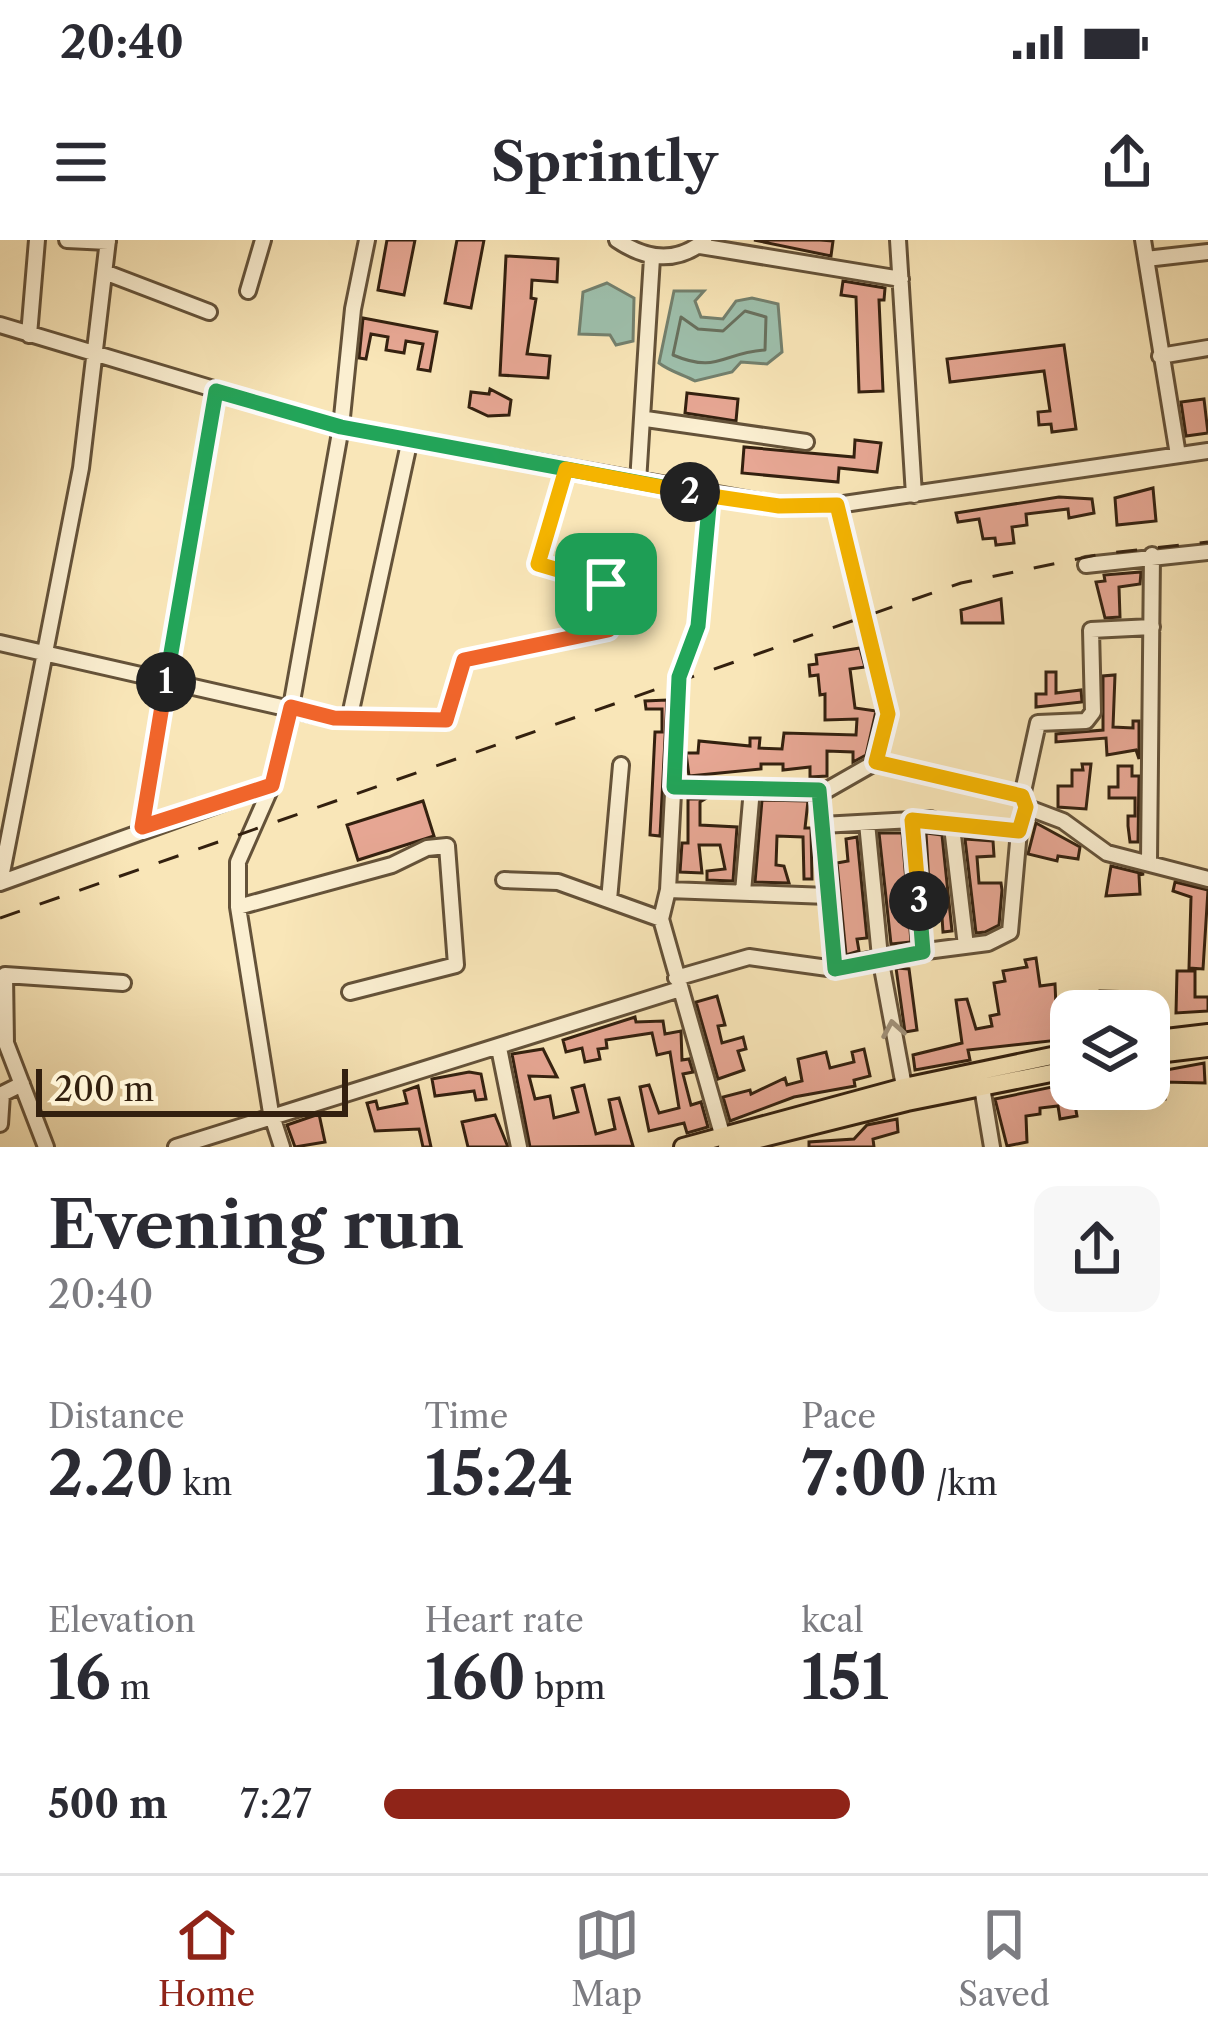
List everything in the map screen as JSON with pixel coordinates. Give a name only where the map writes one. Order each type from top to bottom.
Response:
[{"type":"main road","points":[[1170,1038],[1208,1033]]},
{"type":"main road","points":[[1170,1053],[1208,1048]]},
{"type":"main road","points":[[683,1147],[727,1144],[1050,1057]]},
{"type":"main road","points":[[905,1094],[982,1087],[1050,1073]]},
{"type":"street","points":[[29,335],[37,240]]},
{"type":"street","points":[[0,883],[81,468],[107,273],[108,241],[67,240]]},
{"type":"street","points":[[248,291],[263,240]]},
{"type":"street","points":[[282,1147],[271,1113],[238,907],[238,862],[272,785],[291,707],[341,427],[353,309],[368,240]]},
{"type":"street","points":[[617,240],[652,258],[702,243],[901,279]]},
{"type":"street","points":[[898,240],[914,495]]},
{"type":"street","points":[[1143,240],[1178,455]]},
{"type":"street","points":[[1146,259],[1208,252]]},
{"type":"street","points":[[638,482],[646,419],[652,258]]},
{"type":"street","points":[[107,273],[209,312]]},
{"type":"street","points":[[0,326],[341,427],[779,506],[837,505],[1208,451]]},
{"type":"street","points":[[1160,356],[1208,348]]},
{"type":"street","points":[[142,827],[216,391]]},
{"type":"street","points":[[646,419],[806,442]]},
{"type":"street","points":[[349,719],[410,439]]},
{"type":"street","points":[[0,643],[349,719],[446,720],[464,660],[608,630],[612,590],[538,564],[566,469]]},
{"type":"street","points":[[710,496],[698,626],[679,677],[668,890],[661,919],[727,1144]]},
{"type":"street","points":[[837,505],[888,714],[876,762]]},
{"type":"street","points":[[1086,565],[1208,552]]},
{"type":"street","points":[[1149,862],[1152,555]]},
{"type":"street","points":[[176,1147],[271,1113],[499,1048],[749,957],[835,969],[880,957],[966,946],[1010,932],[1019,831],[1038,723],[1086,721],[1093,712],[1091,630],[1152,627]]},
{"type":"street","points":[[674,787],[819,790],[876,762],[1024,801],[1063,821],[1107,853],[1208,879]]},
{"type":"street","points":[[609,900],[621,765]]},
{"type":"street","points":[[0,883],[142,827],[272,785]]},
{"type":"street","points":[[743,892],[752,789]]},
{"type":"street","points":[[819,790],[835,969]]},
{"type":"street","points":[[822,825],[912,820],[1019,831]]},
{"type":"street","points":[[912,820],[923,952]]},
{"type":"street","points":[[867,823],[880,957],[905,1094]]},
{"type":"street","points":[[952,826],[966,946]]},
{"type":"street","points":[[238,907],[447,846],[456,965],[350,992]]},
{"type":"street","points":[[504,880],[558,882],[661,919]]},
{"type":"street","points":[[668,890],[829,896]]},
{"type":"street","points":[[46,1147],[6,1043],[5,975],[123,982]]},
{"type":"street","points":[[499,1048],[519,1147]]},
{"type":"street","points":[[0,1124],[2,1094],[22,1084]]},
{"type":"street","points":[[982,1087],[992,1147]]},
{"type":"water","points":[[607,283],[634,298],[633,341],[616,345],[610,335],[579,334],[583,292]]},
{"type":"water","points":[[674,291],[704,291],[695,301],[701,317],[723,319],[736,301],[752,298],[778,304],[782,352],[767,364],[741,362],[732,372],[695,381],[667,368],[659,363]]},
{"type":"building","points":[[387,240],[415,240],[404,295],[378,290]]},
{"type":"building","points":[[457,240],[484,240],[471,308],[445,303]]},
{"type":"building","points":[[754,240],[820,240],[833,241],[831,256]]},
{"type":"building","points":[[506,256],[558,259],[557,282],[532,280],[531,298],[536,299],[527,354],[550,356],[548,378],[500,375]]},
{"type":"building","points":[[843,281],[885,288],[884,300],[879,300],[883,391],[859,392],[856,297],[841,295]]},
{"type":"building","points":[[363,318],[437,332],[430,371],[418,369],[423,344],[406,341],[404,353],[386,350],[388,337],[371,334],[366,359],[359,358]]},
{"type":"building","points":[[1064,345],[1076,429],[1052,432],[1051,424],[1039,425],[1038,412],[1050,411],[1044,371],[950,382],[947,359]]},
{"type":"building","points":[[490,389],[511,400],[509,415],[488,416],[469,407],[471,392],[489,394]]},
{"type":"building","points":[[687,393],[738,399],[736,421],[685,413]]},
{"type":"building","points":[[1204,399],[1208,433],[1186,436],[1181,402]]},
{"type":"building","points":[[855,440],[881,443],[877,472],[839,468],[838,482],[742,473],[744,447],[854,457]]},
{"type":"building","points":[[1153,488],[1156,521],[1117,525],[1115,498]]},
{"type":"building","points":[[1059,497],[1092,499],[1094,513],[1069,518],[1068,509],[1026,514],[1027,525],[1012,527],[1014,543],[996,545],[995,538],[983,539],[979,519],[958,522],[956,513]]},
{"type":"building","points":[[1141,572],[1140,584],[1119,587],[1120,617],[1105,618],[1096,582],[1105,581],[1104,575]]},
{"type":"building","points":[[1001,599],[1003,623],[962,623],[961,610]]},
{"type":"building","points":[[860,648],[865,667],[850,669],[855,708],[876,711],[866,755],[853,762],[853,752],[827,751],[827,776],[810,777],[810,767],[783,770],[783,764],[761,764],[761,769],[689,776],[686,753],[698,753],[699,741],[750,746],[750,738],[760,738],[759,748],[782,749],[784,733],[856,735],[857,719],[825,720],[825,694],[820,695],[818,675],[810,676],[809,665],[817,664],[816,655]]},
{"type":"building","points":[[1046,672],[1056,672],[1056,693],[1081,690],[1082,702],[1036,707],[1036,694],[1046,694]]},
{"type":"building","points":[[1115,675],[1113,727],[1133,728],[1133,721],[1139,721],[1139,759],[1136,750],[1107,755],[1106,738],[1056,742],[1056,734],[1103,730],[1103,676]]},
{"type":"building","points":[[667,700],[660,836],[650,835],[655,732],[662,732],[662,709],[646,709],[645,701]]},
{"type":"building","points":[[1082,764],[1091,764],[1086,809],[1058,807],[1058,786],[1072,786],[1072,770],[1083,770]]},
{"type":"building","points":[[1118,766],[1132,766],[1132,776],[1139,776],[1138,842],[1130,842],[1128,826],[1128,816],[1135,816],[1135,798],[1109,798],[1109,787],[1118,787]]},
{"type":"building","points":[[688,799],[705,799],[700,802],[700,825],[737,827],[733,881],[707,880],[707,871],[725,869],[720,845],[699,845],[702,873],[680,872],[682,843],[688,843]]},
{"type":"building","points":[[762,800],[808,801],[805,828],[811,828],[812,879],[804,879],[803,837],[777,836],[776,865],[784,866],[789,883],[755,882]]},
{"type":"building","points":[[423,801],[434,836],[358,860],[347,825]]},
{"type":"building","points":[[1036,823],[1080,847],[1078,859],[1058,856],[1057,861],[1028,854]]},
{"type":"building","points":[[879,833],[902,833],[911,942],[891,944]]},
{"type":"building","points":[[926,833],[942,835],[952,931],[943,932],[942,917],[931,918]]},
{"type":"building","points":[[857,837],[867,938],[857,939],[859,951],[846,955],[837,863],[848,861],[846,839]]},
{"type":"building","points":[[965,839],[993,841],[994,856],[977,857],[979,883],[1001,883],[1002,890],[999,925],[985,932],[976,933]]},
{"type":"building","points":[[1111,866],[1144,874],[1139,875],[1140,894],[1106,896]]},
{"type":"building","points":[[1175,882],[1208,890],[1203,969],[1189,968],[1191,897],[1173,891]]},
{"type":"building","points":[[1036,958],[1040,986],[1055,984],[1055,990],[1050,990],[1050,1041],[968,1050],[970,1060],[915,1070],[913,1055],[962,1043],[956,1000],[967,999],[976,1029],[992,1026],[990,1016],[999,1014],[994,983],[1005,981],[1003,971],[1027,967],[1025,960]]},
{"type":"building","points":[[896,968],[909,969],[917,1030],[905,1032]]},
{"type":"building","points":[[1177,971],[1195,971],[1195,997],[1208,997],[1208,1011],[1176,1013]]},
{"type":"building","points":[[717,996],[725,1025],[718,1026],[722,1043],[743,1037],[746,1049],[738,1051],[744,1070],[718,1079],[696,1002]]},
{"type":"building","points":[[635,1017],[636,1022],[663,1021],[665,1034],[681,1031],[682,1060],[689,1059],[693,1072],[683,1074],[691,1105],[701,1102],[708,1127],[687,1133],[684,1123],[649,1131],[640,1087],[649,1085],[659,1113],[679,1108],[670,1052],[657,1055],[652,1033],[606,1040],[607,1048],[598,1049],[600,1059],[585,1062],[582,1048],[566,1052],[563,1040]]},
{"type":"building","points":[[543,1049],[557,1077],[529,1076],[535,1099],[550,1096],[554,1118],[578,1112],[572,1088],[584,1085],[596,1134],[615,1129],[609,1100],[619,1098],[633,1146],[530,1147],[512,1054]]},
{"type":"building","points":[[864,1049],[870,1076],[854,1080],[855,1086],[794,1097],[730,1121],[723,1097],[750,1090],[751,1094],[785,1078],[787,1085],[802,1081],[798,1059],[826,1052],[830,1068],[854,1062],[852,1052]]},
{"type":"building","points":[[1204,1063],[1205,1083],[1170,1082],[1170,1069]]},
{"type":"building","points":[[481,1074],[486,1099],[476,1100],[474,1091],[435,1096],[432,1079]]},
{"type":"building","points":[[418,1086],[431,1147],[423,1147],[419,1129],[375,1131],[367,1103],[376,1101],[378,1109],[407,1103],[404,1091]]},
{"type":"building","points":[[1050,1087],[1050,1107],[1026,1116],[1027,1142],[1007,1146],[995,1099]]},
{"type":"building","points":[[1059,1110],[1076,1110],[1077,1116],[1060,1119]]},
{"type":"building","points":[[319,1114],[325,1142],[295,1147],[287,1125]]},
{"type":"building","points":[[495,1115],[508,1147],[468,1147],[462,1122]]},
{"type":"building","points":[[897,1119],[898,1132],[873,1139],[874,1147],[809,1147],[809,1142],[854,1139],[867,1125]]},
{"type":"railway","points":[[0,918],[961,583],[1101,554],[1208,542]]},
{"type":"route","points":[[606,584],[538,564],[566,469],[710,496],[779,506],[837,505],[888,714],[876,762],[1022,796],[1026,807],[1019,831],[912,820],[923,952],[835,969],[819,790],[674,787],[679,677],[698,626],[710,496],[410,439],[341,427],[216,391],[142,827],[272,785],[291,707],[334,718],[446,720],[464,660],[608,630],[612,590],[606,584]]}]
